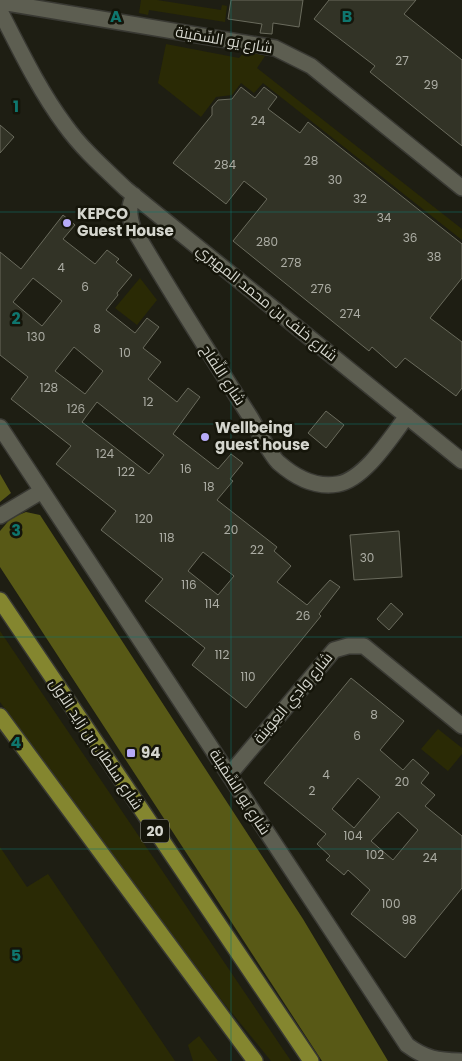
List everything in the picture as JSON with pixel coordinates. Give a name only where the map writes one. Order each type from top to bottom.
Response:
[{"type":"main road","name":"شارع سلطان بن زايد الأول","points":[[0,600],[311,1061]]},
{"type":"main road","points":[[0,716],[255,1061]]},
{"type":"street","name":"شارع يَو السِّمَينة","points":[[0,2],[275,48],[311,66],[462,188]]},
{"type":"street","name":"شارع خلف بن محمد المهيري","points":[[0,11],[33,76],[65,126],[94,159],[134,195],[462,461]]},
{"type":"street","name":"شارع اللِّفاح","points":[[134,195],[129,205],[129,216],[133,228],[189,322],[278,462],[304,480],[320,484],[338,484],[357,476],[385,445],[407,416]]},
{"type":"street","name":"شارع يَو السِّمَينة","points":[[0,428],[407,1045],[421,1055],[439,1060],[461,1061]]},
{"type":"street","points":[[0,516],[42,491]]},
{"type":"street","name":"شارع وادِي العِوَينة","points":[[229,775],[334,650],[348,646],[364,646],[462,726]]},
{"type":"shaded area","points":[[141,0],[157,0],[221,10],[222,5],[227,6],[225,22],[149,10],[148,15],[139,13]]},
{"type":"shaded area","points":[[166,44],[239,58],[245,51],[265,56],[257,68],[462,229],[462,240],[263,83],[254,93],[241,83],[232,95],[216,97],[201,117],[158,83]]},
{"type":"shaded area","points":[[140,278],[157,300],[137,325],[115,308]]},
{"type":"shaded area","points":[[0,474],[11,493],[0,502]]},
{"type":"shaded area","points":[[26,512],[40,515],[303,919],[388,1061],[322,1061],[0,567],[0,531],[11,518]]},
{"type":"shaded area","points":[[0,631],[291,1061],[271,1061],[223,1002],[0,702]]},
{"type":"shaded area","points":[[438,729],[462,748],[462,754],[448,771],[421,749]]},
{"type":"shaded area","points":[[0,847],[27,887],[48,874],[175,1061],[0,1061]]},
{"type":"shaded area","points":[[199,1036],[218,1061],[193,1061],[188,1045]]},
{"type":"building","points":[[231,0],[303,0],[299,27],[273,23],[272,34],[260,33],[262,24],[228,19]]},
{"type":"building","points":[[329,0],[416,0],[404,14],[462,60],[462,146],[370,72],[375,66],[314,19]]},
{"type":"building","points":[[241,87],[255,98],[264,87],[277,97],[268,109],[300,133],[308,122],[462,244],[462,278],[430,318],[462,342],[462,388],[456,396],[405,358],[396,368],[372,347],[369,351],[233,241],[267,199],[244,181],[226,204],[173,163],[212,115],[212,107],[218,100],[232,99]]},
{"type":"building","points":[[0,125],[14,137],[0,153]]},
{"type":"building","points":[[63,215],[75,225],[63,239],[95,264],[107,250],[119,259],[116,262],[132,275],[106,310],[135,333],[147,318],[159,327],[143,348],[161,362],[148,379],[177,402],[188,388],[200,397],[173,434],[218,469],[231,454],[243,463],[230,479],[233,481],[217,500],[277,547],[274,551],[291,566],[277,582],[307,605],[330,580],[340,587],[319,614],[321,616],[246,708],[192,665],[205,648],[145,601],[163,579],[101,530],[116,511],[56,464],[71,446],[11,399],[28,377],[0,355],[0,252],[21,269]],"holes":[[[33,278],[62,301],[42,326],[13,302]],[[74,347],[103,371],[85,394],[55,371]],[[97,402],[164,455],[149,474],[82,422]],[[203,552],[234,576],[218,595],[188,571]]]},
{"type":"building","points":[[326,411],[344,425],[326,448],[308,433]]},
{"type":"building","points":[[399,531],[402,577],[354,580],[350,535]]},
{"type":"building","points":[[391,603],[403,614],[389,630],[377,619]]},
{"type":"building","points":[[351,678],[404,721],[380,750],[403,770],[413,759],[429,773],[421,783],[435,795],[425,806],[462,836],[462,888],[405,958],[351,914],[370,890],[348,870],[344,875],[326,860],[330,856],[317,844],[326,834],[264,783]],"holes":[[[358,778],[380,797],[354,828],[332,809]],[[398,812],[418,830],[393,860],[371,841]]]},
{"type":"place","name":"KEPCO Guest House","points":[[67,223]]},
{"type":"place","name":"Wellbeing guest house","points":[[205,437]]},
{"type":"place","name":"94","points":[[131,753]]}]
